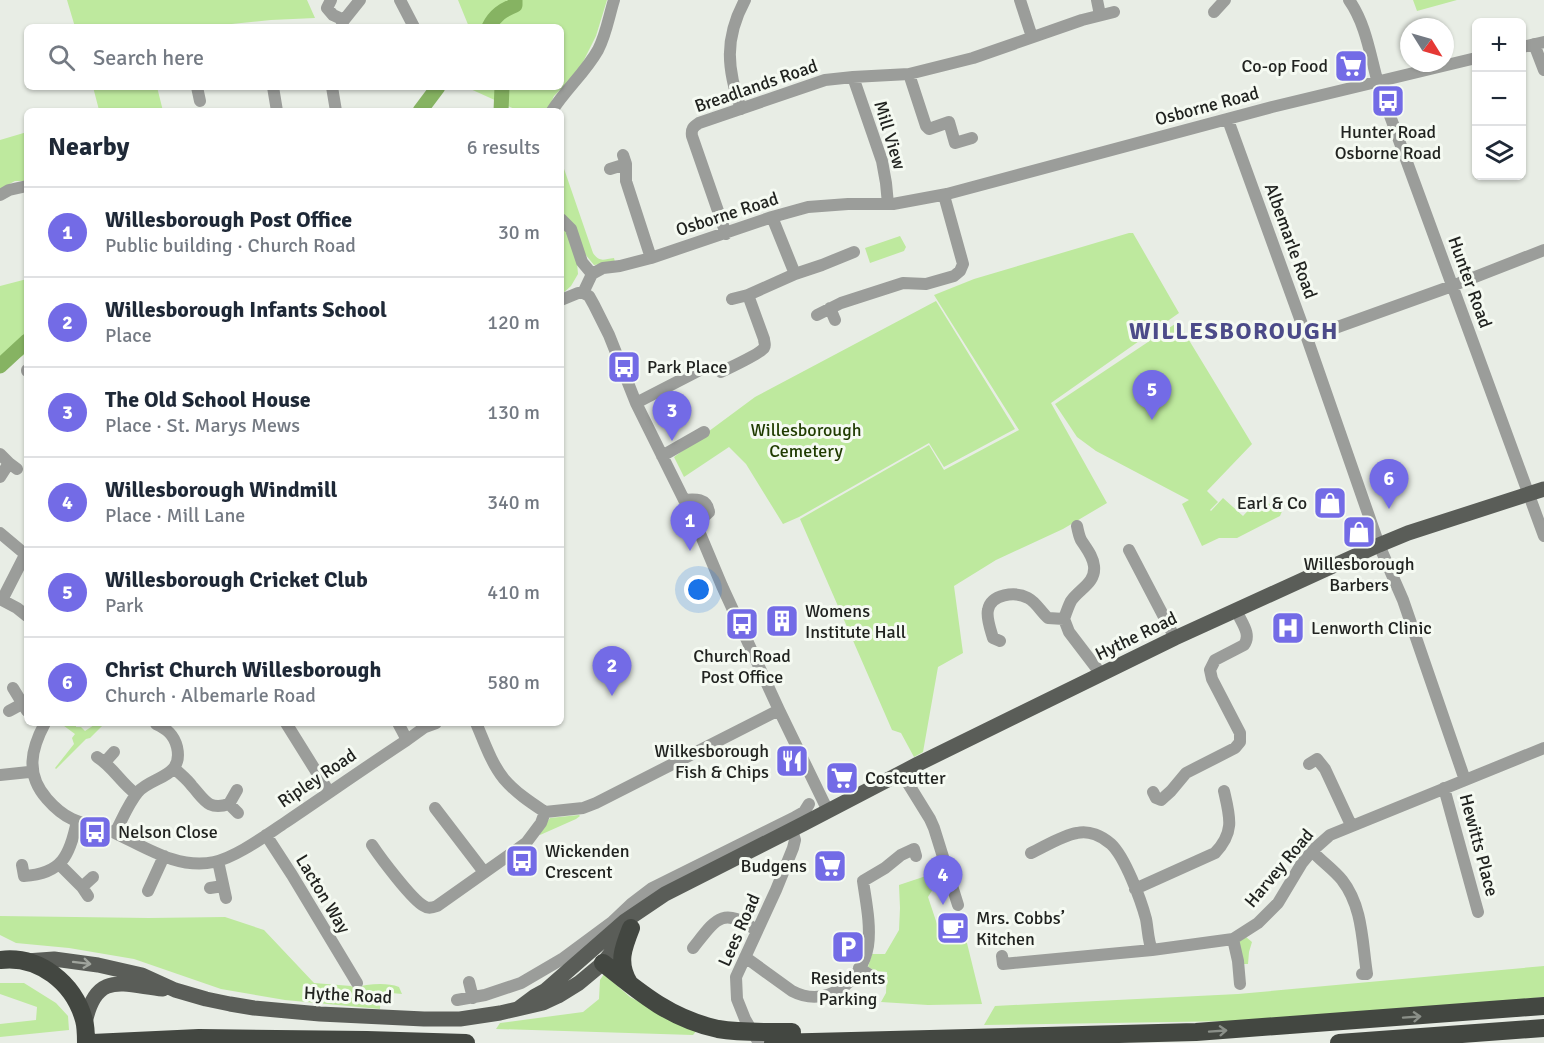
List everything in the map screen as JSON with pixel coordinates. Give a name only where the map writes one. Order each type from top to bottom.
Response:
[{"type":"highway","points":[[630,985],[622,964],[624,945],[631,928]]},
{"type":"highway","points":[[2,959],[37,965],[61,980],[73,996],[85,1023],[86,1043]]},
{"type":"highway","points":[[603,963],[654,1003],[679,1017],[698,1024],[742,1031],[769,1040],[970,1039],[1196,1032],[1544,1006]]},
{"type":"highway","points":[[1339,1043],[1544,1028]]},
{"type":"highway","points":[[93,1043],[199,1038],[466,1043]]},
{"type":"main road","name":"Hythe Road","points":[[519,1008],[546,990],[625,921],[642,902],[665,894],[755,842],[792,830],[901,772],[1174,638],[1379,545],[1412,531],[1544,489]]},
{"type":"main road","name":"Hythe Road","points":[[85,1023],[91,1004],[100,991],[116,983],[175,990],[230,1004],[320,1014],[446,1019],[479,1017],[543,1003],[579,983],[603,963],[631,928],[642,902]]},
{"type":"main road","name":"Hythe Road","points":[[24,962],[54,959],[98,964],[142,975],[175,990]]},
{"type":"main road","points":[[546,990],[566,983],[594,962],[603,963]]},
{"type":"street","points":[[332,0],[327,8],[343,24],[360,0]]},
{"type":"street","points":[[400,0],[412,24]]},
{"type":"street","points":[[554,108],[598,49],[614,0]]},
{"type":"street","points":[[741,109],[731,75],[729,57],[735,23],[745,0]]},
{"type":"street","points":[[1020,0],[1032,37]]},
{"type":"street","points":[[1097,0],[1100,15]]},
{"type":"street","points":[[1214,12],[1225,0]]},
{"type":"street","name":"Hunter Road","points":[[1349,0],[1357,11],[1378,83],[1544,536]]},
{"type":"street","name":"Breadlands Road","points":[[726,234],[692,131],[693,127],[699,123],[825,80],[909,75],[973,58],[1114,12]]},
{"type":"street","points":[[1539,43],[1544,70]]},
{"type":"street","name":"Osborne Road","points":[[592,274],[603,268],[651,258],[772,217],[814,207],[903,203],[947,194],[1272,108],[1472,59]]},
{"type":"street","points":[[909,75],[926,126],[929,129],[949,122],[955,143],[972,138]]},
{"type":"street","name":"Mill View","points":[[853,77],[882,161],[888,204]]},
{"type":"street","points":[[198,90],[200,101]]},
{"type":"street","points":[[274,90],[276,108]]},
{"type":"street","points":[[332,90],[336,108]]},
{"type":"street","name":"Albemarle Road","points":[[1228,120],[1379,545],[1403,600],[1465,780]]},
{"type":"street","points":[[610,169],[624,160],[626,181],[651,258]]},
{"type":"street","points":[[0,195],[24,187]]},
{"type":"street","points":[[817,315],[832,314],[903,283],[926,284],[958,274],[963,268],[963,261],[953,233],[945,199],[947,194]]},
{"type":"street","points":[[772,217],[795,274]]},
{"type":"street","points":[[564,222],[571,229],[582,262],[592,274],[583,293]]},
{"type":"street","points":[[1307,338],[1544,250]]},
{"type":"street","points":[[732,299],[748,295],[854,252]]},
{"type":"street","points":[[564,299],[578,293],[590,296],[609,335],[636,403],[696,524],[778,710],[828,811]]},
{"type":"street","points":[[721,372],[756,354],[765,346],[748,295]]},
{"type":"street","points":[[636,403],[700,370]]},
{"type":"street","points":[[662,456],[704,432]]},
{"type":"street","points":[[0,477],[9,462]]},
{"type":"street","points":[[684,500],[703,501],[708,507],[709,512],[696,524]]},
{"type":"street","points":[[1077,526],[1080,539],[1092,558],[1094,572],[1091,581],[1071,602],[1064,619],[1069,632],[1101,674]]},
{"type":"street","points":[[0,532],[24,551]]},
{"type":"street","points":[[1129,550],[1174,638]]},
{"type":"street","points":[[24,557],[1,599],[24,614]]},
{"type":"street","points":[[993,641],[987,612],[997,597],[1008,594],[1026,597],[1048,618],[1064,619]]},
{"type":"street","points":[[1153,792],[1156,798],[1161,800],[1185,773],[1235,748],[1240,742],[1240,733],[1212,679],[1210,670],[1215,660],[1248,641],[1248,636],[1236,610]]},
{"type":"street","points":[[13,688],[24,706]]},
{"type":"street","points":[[9,711],[24,708]]},
{"type":"street","points":[[477,726],[502,777],[544,812],[583,808],[596,803],[778,710]]},
{"type":"street","points":[[0,775],[33,770],[36,742],[43,726]]},
{"type":"street","points":[[288,726],[329,792]]},
{"type":"street","points":[[400,726],[407,740]]},
{"type":"street","name":"Ripley Road","points":[[33,770],[40,791],[56,809],[76,821],[100,827],[164,856],[193,863],[218,861],[266,835],[430,726]]},
{"type":"street","points":[[115,833],[136,794],[174,768],[178,751],[171,727]]},
{"type":"street","name":"Harvey Road","points":[[1002,957],[1003,964],[1152,950],[1233,939],[1258,923],[1278,903],[1302,863],[1330,835],[1544,748]]},
{"type":"street","points":[[114,752],[101,760],[136,794]]},
{"type":"street","points":[[1309,764],[1317,759],[1325,769],[1351,825]]},
{"type":"street","points":[[174,768],[208,803],[233,808],[237,790]]},
{"type":"street","points":[[901,772],[934,828],[957,905]]},
{"type":"street","name":"Hewitts Place","points":[[1444,788],[1478,912]]},
{"type":"street","points":[[1135,889],[1215,853],[1223,845],[1230,825],[1224,791]]},
{"type":"street","name":"Hythe Road","points":[[755,842],[804,812],[809,804]]},
{"type":"street","points":[[435,808],[439,824],[484,872]]},
{"type":"street","points":[[372,845],[376,861],[427,908],[437,906],[526,843],[541,823],[544,812]]},
{"type":"street","points":[[22,865],[24,876],[38,875],[59,864],[71,846],[76,821]]},
{"type":"street","name":"Lees Road","points":[[769,1040],[745,1019],[737,999],[736,977],[793,848],[795,840],[792,830]]},
{"type":"street","points":[[1031,853],[1076,833],[1095,834],[1111,844],[1118,852],[1135,889],[1145,917],[1152,950]]},
{"type":"street","name":"Lacton Way","points":[[266,835],[292,875],[344,974],[357,983]]},
{"type":"street","points":[[746,957],[802,996],[812,998],[834,994],[852,978],[865,971],[869,932],[863,880],[914,849],[916,856]]},
{"type":"street","points":[[1312,851],[1342,880],[1352,896],[1360,920],[1367,974],[1362,974]]},
{"type":"street","points":[[148,882],[164,856]]},
{"type":"street","points":[[210,888],[225,892],[218,861]]},
{"type":"street","points":[[59,864],[85,892],[93,878]]},
{"type":"street","name":"Hythe Road","points":[[458,1000],[473,998],[521,983],[562,959],[642,902]]},
{"type":"street","points":[[693,948],[709,927],[727,916],[742,920],[756,930]]},
{"type":"street","points":[[1233,939],[1240,984]]},
{"type":"street","points":[[470,982],[473,998]]},
{"type":"green space","points":[[67,0],[307,0],[315,18],[232,24],[74,24]]},
{"type":"green space","points":[[458,0],[607,0],[596,36],[578,72],[564,86],[564,24],[468,24]]},
{"type":"green space","points":[[1413,0],[1457,0],[1417,11]]},
{"type":"green space","points":[[94,90],[158,90],[162,108],[98,108]]},
{"type":"green space","points":[[473,90],[560,90],[548,108],[512,108]]},
{"type":"green space","points":[[24,133],[24,181],[15,181],[0,189],[0,140]]},
{"type":"green space","points":[[564,169],[593,253],[600,259],[614,258],[615,262],[594,265],[564,220]]},
{"type":"green space","points":[[564,226],[568,229],[577,263],[578,274],[564,292]]},
{"type":"green space","points":[[1133,233],[1179,313],[1051,403],[1107,503],[1063,529],[996,560],[954,586],[963,653],[938,667],[923,752],[914,757],[901,733],[892,730],[800,519],[929,445],[944,470],[1019,430],[934,295],[974,279]]},
{"type":"green space","points":[[900,236],[906,247],[904,251],[870,263],[865,248]]},
{"type":"green space","points":[[24,280],[24,355],[0,370],[0,286]]},
{"type":"green space","name":"Willesborough Cemetery","points":[[936,301],[1015,429],[944,467],[929,443],[783,524],[746,464],[729,447],[684,477],[674,457],[755,397]]},
{"type":"green space","points":[[1178,322],[1252,444],[1207,491],[1218,502],[1210,510],[1223,498],[1243,516],[1257,501],[1283,509],[1280,516],[1237,538],[1219,538],[1202,546],[1182,504],[1189,500],[1096,451],[1077,437],[1055,404]]},
{"type":"green space","points":[[64,726],[81,727],[85,731],[92,726],[102,726],[56,769],[74,744],[72,738],[75,734]]},
{"type":"green space","points":[[579,815],[576,819],[540,835],[539,832],[550,818]]},
{"type":"green space","points":[[929,875],[933,889],[928,897],[943,942],[965,935],[982,1004],[928,1005],[881,1002],[886,993],[887,972],[876,971],[868,967],[872,954],[885,954],[899,930],[899,885]]},
{"type":"green space","points":[[0,916],[225,917],[264,930],[314,983],[354,988],[388,984],[399,987],[402,994],[381,992],[380,1009],[285,1000],[221,989],[134,959],[69,948],[16,943],[0,935]]},
{"type":"green space","points":[[1246,937],[1252,942],[1248,964],[1242,964],[1238,942]]},
{"type":"green space","points":[[1544,966],[1544,997],[1454,1006],[1233,1021],[984,1025],[995,1006],[1238,994]]},
{"type":"green space","points":[[604,974],[630,997],[698,1029],[693,1035],[496,1029],[500,1023],[583,1012],[599,999],[600,980]]},
{"type":"green space","points":[[0,983],[24,983],[56,1003],[68,1016],[69,1030],[0,1037],[0,1024],[36,1020],[37,1007],[0,994]]},
{"type":"waterway","points":[[491,24],[500,13],[515,5],[515,0]]},
{"type":"waterway","points":[[422,108],[436,90]]},
{"type":"waterway","points":[[501,108],[502,90]]},
{"type":"waterway","points":[[0,366],[24,344]]},
{"type":"place","name":"Co-op Food","points":[[1351,66]]},
{"type":"place","name":"Hunter Road Osborne Road","points":[[1388,101]]},
{"type":"place","name":"Park Place","points":[[624,367]]},
{"type":"place","name":"Willesborough Cricket Club","points":[[1152,420]]},
{"type":"place","name":"The Old School House","points":[[672,441]]},
{"type":"place","name":"Earl & Co","points":[[1330,503]]},
{"type":"place","name":"Christ Church Willesborough","points":[[1389,509]]},
{"type":"place","name":"Willesborough Barbers","points":[[1359,532]]},
{"type":"place","name":"Willesborough Post Office","points":[[690,551]]},
{"type":"place","name":"Womens Institute Hall","points":[[782,621]]},
{"type":"place","name":"Church Road Post Office","points":[[742,624]]},
{"type":"place","name":"Lenworth Clinic","points":[[1288,628]]},
{"type":"place","name":"Willesborough Infants School","points":[[612,696]]},
{"type":"place","name":"Wilkesborough Fish & Chips","points":[[792,761]]},
{"type":"place","name":"Costcutter","points":[[842,778]]},
{"type":"place","name":"Nelson Close","points":[[95,832]]},
{"type":"place","name":"Wickenden Crescent","points":[[522,861]]},
{"type":"place","name":"Budgens","points":[[830,866]]},
{"type":"place","name":"Willesborough Windmill","points":[[943,905]]},
{"type":"place","name":"Mrs. Cobbs’ Kitchen","points":[[953,928]]},
{"type":"place","name":"Residents Parking","points":[[848,947]]},
{"type":"district","name":"WILLESBOROUGH","points":[[1234,331]]}]
